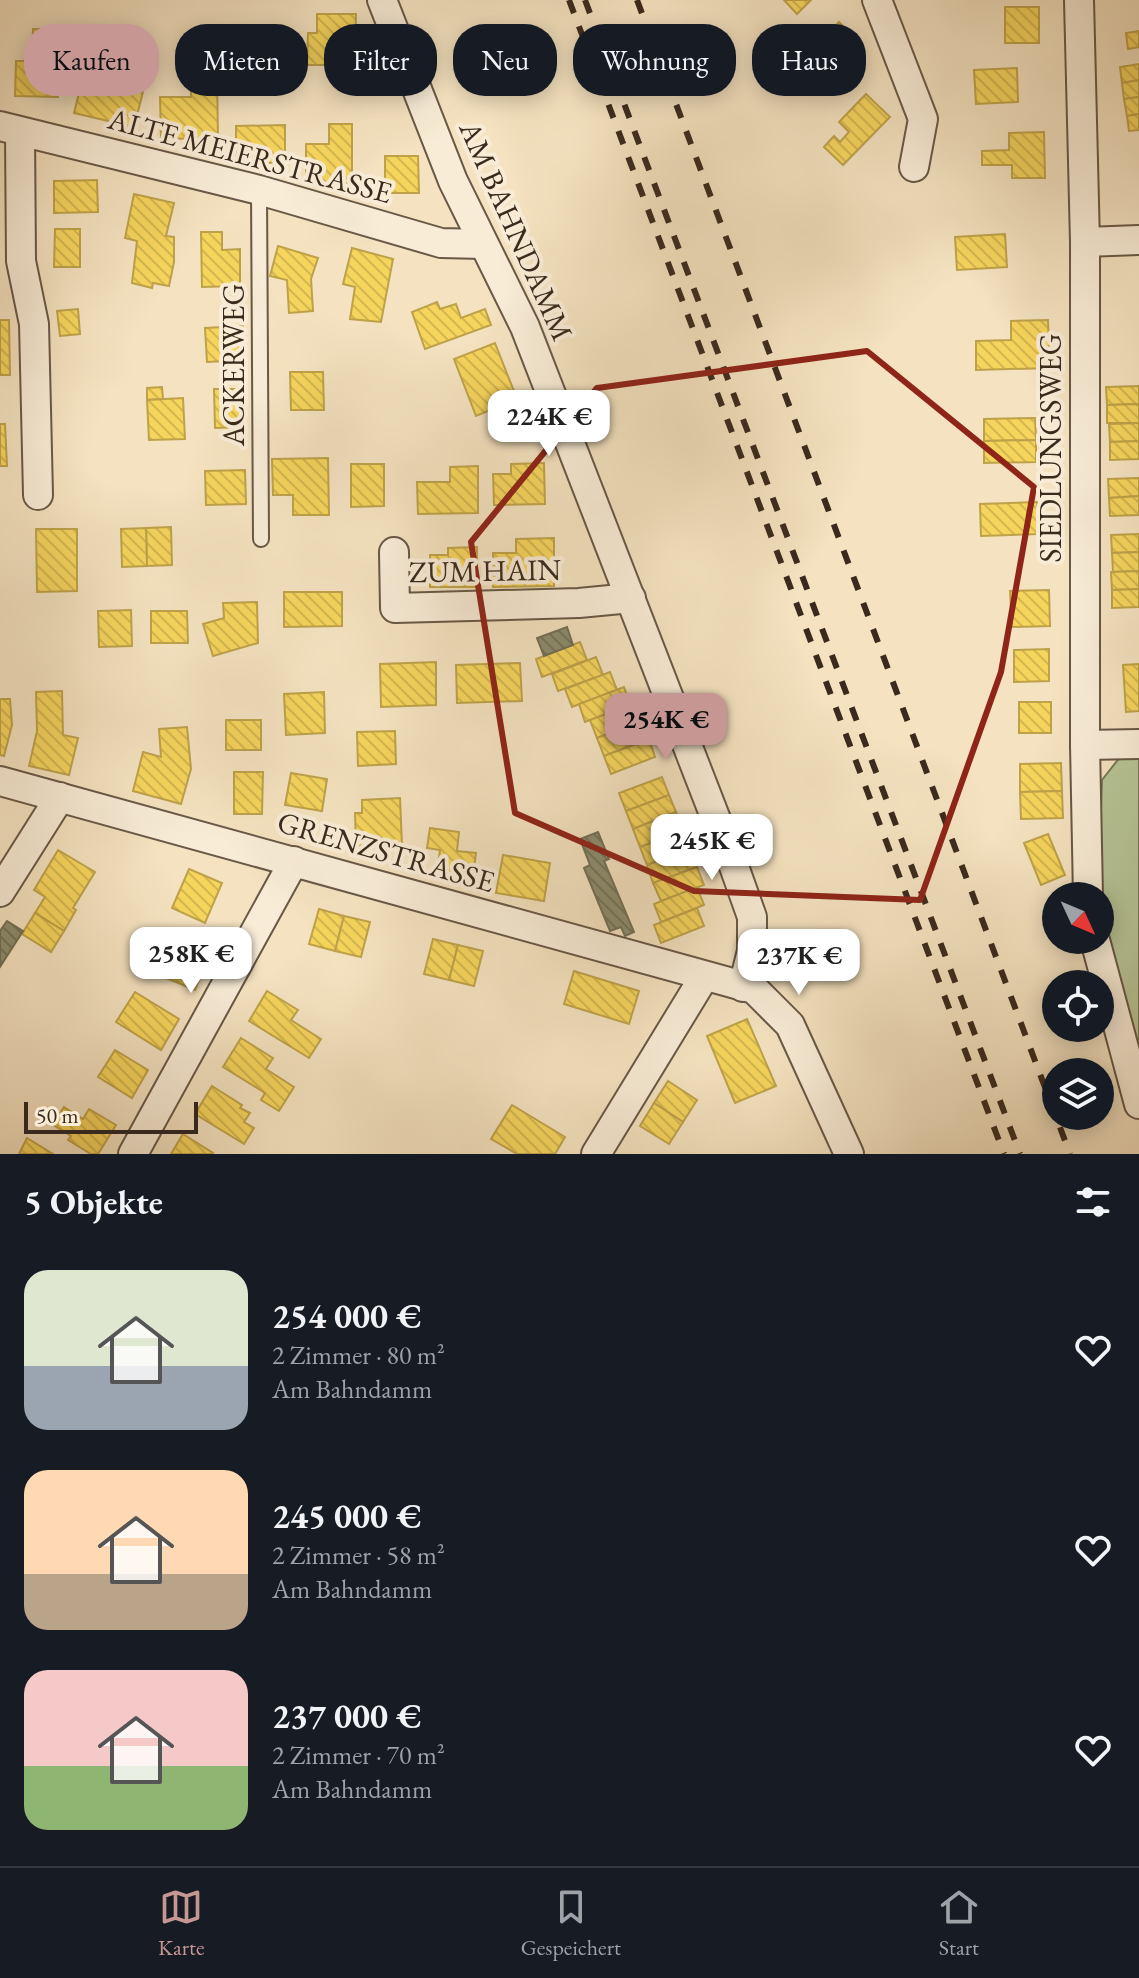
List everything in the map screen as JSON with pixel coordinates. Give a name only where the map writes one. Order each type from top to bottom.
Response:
[{"type":"street","name":"AM BAHNDAMM","points":[[382,0],[453,181],[525,327],[752,917],[748,988]]},
{"type":"street","points":[[877,0],[923,119],[914,167]]},
{"type":"street","name":"SIEDLUNGSWEG","points":[[1079,0],[1085,242],[1088,882]]},
{"type":"street","name":"ALTE MEIERSTRASSE","points":[[10,129],[259,190],[441,243],[483,244]]},
{"type":"street","points":[[10,129],[21,261],[34,324],[38,495]]},
{"type":"street","points":[[1085,242],[1139,240]]},
{"type":"street","name":"ZUM HAIN","points":[[394,552],[395,608],[565,604],[631,598]]},
{"type":"street","points":[[1085,745],[1139,744]]},
{"type":"street","name":"GRENZSTRASSE","points":[[0,781],[748,988]]},
{"type":"street","points":[[0,892],[60,797]]},
{"type":"street","points":[[133,1154],[294,861]]},
{"type":"street","points":[[1099,954],[1139,1104]]},
{"type":"street","points":[[596,1154],[704,977]]},
{"type":"street","points":[[748,988],[790,1025],[849,1154]]},
{"type":"lane","name":"ACKERWEG","points":[[259,190],[261,539]]},
{"type":"highlighted area","points":[[867,351],[1034,487],[1001,672],[920,900],[694,891],[515,813],[471,542],[597,388]]},
{"type":"green space","points":[[1124,752],[1139,753],[1139,1076],[1115,993],[1114,970],[1111,970],[1109,954],[1114,954],[1114,882],[1098,882],[1102,780]]},
{"type":"building: Wohnen","points":[[784,0],[811,0],[797,14]]},
{"type":"building: Wohnen","points":[[1005,7],[1039,7],[1039,43],[1005,43]]},
{"type":"building: Wohnen","points":[[317,14],[356,14],[356,24],[324,24],[324,65],[308,65],[308,33],[317,33]]},
{"type":"building: Wohnen","points":[[1139,31],[1139,47],[1128,49],[1126,33]]},
{"type":"building: Wohnen","points":[[16,61],[24,61],[24,96],[58,97],[15,96]]},
{"type":"building: Wohnen","points":[[1139,64],[1139,80],[1122,83],[1120,67]]},
{"type":"building: Wohnen","points":[[1017,68],[1018,102],[976,104],[974,70]]},
{"type":"building: Wohnen","points":[[1139,80],[1139,97],[1124,99],[1122,83]]},
{"type":"building: Wohnen","points":[[866,94],[890,117],[843,165],[824,147],[834,136],[840,142],[849,132],[839,122]]},
{"type":"building: Wohnen","points":[[78,96],[142,96],[134,127],[74,113]]},
{"type":"building: Wohnen","points":[[217,96],[218,138],[161,139],[160,97]]},
{"type":"building: Wohnen","points":[[1139,97],[1139,114],[1127,116],[1124,99]]},
{"type":"building: Wohnen","points":[[1139,114],[1139,130],[1129,131],[1127,116]]},
{"type":"building: Wohnen","points":[[329,124],[352,124],[352,183],[306,183],[306,144],[329,144]]},
{"type":"building: Wohnen","points":[[285,125],[285,163],[236,163],[236,126]]},
{"type":"building: Wohnen","points":[[1044,132],[1045,178],[1012,178],[1012,165],[982,165],[982,151],[1009,150],[1009,133]]},
{"type":"building: Wohnen","points":[[385,156],[418,156],[419,193],[385,193]]},
{"type":"building: Wohnen","points":[[97,180],[98,212],[54,213],[54,181]]},
{"type":"building: Wohnen","points":[[134,194],[174,203],[166,236],[174,237],[174,262],[169,286],[153,283],[152,288],[132,283],[137,241],[125,238]]},
{"type":"building: Wohnen","points":[[55,229],[80,229],[80,267],[54,267]]},
{"type":"building: Wohnen","points":[[201,232],[222,232],[222,250],[240,249],[240,286],[202,287]]},
{"type":"building: Wohnen","points":[[1005,234],[1007,267],[957,270],[955,237]]},
{"type":"building: Wohnen","points":[[278,246],[318,258],[311,279],[313,311],[289,313],[287,280],[270,276]]},
{"type":"building: Wohnen","points":[[352,248],[393,259],[381,322],[350,319],[355,287],[343,284]]},
{"type":"building: Wohnen","points":[[437,302],[440,309],[456,304],[461,318],[485,309],[491,325],[425,349],[412,312]]},
{"type":"building: Wohnen","points":[[78,309],[80,334],[60,336],[57,311]]},
{"type":"building: Wohnen","points":[[0,320],[9,320],[10,375],[0,375]]},
{"type":"building: Wohnen","points":[[1048,320],[1050,368],[976,370],[976,341],[1011,340],[1011,321]]},
{"type":"building: Wohnen","points":[[243,326],[245,360],[207,362],[205,328]]},
{"type":"building: Wohnen","points":[[495,343],[517,399],[476,416],[454,359]]},
{"type":"building: Wohnen","points":[[290,372],[323,372],[324,410],[291,410]]},
{"type":"building: Wohnen","points":[[1139,386],[1139,404],[1107,405],[1106,387]]},
{"type":"building: Wohnen","points":[[162,387],[163,399],[147,400],[147,388]]},
{"type":"building: Wohnen","points":[[214,389],[241,389],[242,427],[215,428]]},
{"type":"building: Wohnen","points":[[183,398],[185,439],[149,440],[147,400]]},
{"type":"building: Wohnen","points":[[1139,404],[1139,423],[1107,423],[1107,405]]},
{"type":"building: Wohnen","points":[[1035,418],[1036,440],[984,441],[984,419]]},
{"type":"building: Wohnen","points":[[1139,423],[1139,441],[1110,442],[1109,424]]},
{"type":"building: Wohnen","points":[[0,424],[5,424],[7,466],[0,466]]},
{"type":"building: Wohnen","points":[[1036,440],[1036,462],[984,463],[984,441]]},
{"type":"building: Wohnen","points":[[1139,441],[1139,459],[1110,460],[1110,442]]},
{"type":"building: Wohnen","points":[[328,458],[329,515],[293,515],[293,495],[273,495],[272,459]]},
{"type":"building: Wohnen","points":[[544,463],[545,504],[494,505],[493,474],[511,474],[511,464]]},
{"type":"building: Wohnen","points":[[351,464],[384,464],[384,506],[351,507]]},
{"type":"building: Wohnen","points":[[478,466],[478,513],[418,514],[417,482],[450,482],[450,467]]},
{"type":"building: Wohnen","points":[[245,470],[246,504],[206,505],[205,471]]},
{"type":"building: Wohnen","points":[[1139,478],[1139,496],[1109,498],[1108,479]]},
{"type":"building: Wohnen","points":[[1139,496],[1139,515],[1110,516],[1109,498]]},
{"type":"building: Wohnen","points":[[1037,502],[1039,534],[981,536],[980,504]]},
{"type":"building: Wohnen","points":[[171,527],[172,565],[147,566],[146,528]]},
{"type":"building: Wohnen","points":[[146,528],[147,566],[122,567],[121,529]]},
{"type":"building: Wohnen","points":[[36,529],[77,529],[77,591],[37,592]]},
{"type":"building: Wohnen","points":[[1139,534],[1139,552],[1112,553],[1111,535]]},
{"type":"building: Wohnen","points":[[554,538],[554,586],[493,587],[493,553],[516,553],[516,539]]},
{"type":"building: Wohnen","points":[[477,547],[477,587],[430,587],[430,555],[448,555],[448,548]]},
{"type":"building: Wohnen","points":[[1139,552],[1139,571],[1113,572],[1112,553]]},
{"type":"building: Wohnen","points":[[1139,571],[1139,589],[1112,590],[1111,572]]},
{"type":"building: Wohnen","points":[[1139,589],[1139,607],[1112,608],[1112,590]]},
{"type":"building: Wohnen","points":[[1049,590],[1050,626],[1012,627],[1010,591]]},
{"type":"building: Wohnen","points":[[284,592],[342,592],[342,626],[284,627]]},
{"type":"building: Wohnen","points":[[257,602],[258,643],[213,656],[203,624],[224,618],[223,603]]},
{"type":"building: Wohnen","points":[[131,610],[132,646],[99,647],[98,611]]},
{"type":"building: Wohnen","points":[[151,611],[187,611],[188,643],[151,643]]},
{"type":"building: Wohnen","points":[[580,642],[587,660],[542,677],[536,659]]},
{"type":"building: Wohnen","points":[[1049,649],[1049,681],[1014,682],[1014,650]]},
{"type":"building: Wohnen","points":[[596,657],[603,675],[558,691],[552,674]]},
{"type":"building: Wohnen","points":[[436,662],[436,705],[381,707],[380,664]]},
{"type":"building: Wohnen","points":[[520,663],[522,701],[457,703],[456,665]]},
{"type":"building: Wohnen","points":[[1139,664],[1139,711],[1126,712],[1123,665]]},
{"type":"building: Wohnen","points":[[610,672],[617,690],[572,707],[565,689]]},
{"type":"building: Wohnen","points":[[624,687],[630,705],[585,722],[579,704]]},
{"type":"building: Wohnen","points":[[62,691],[63,735],[78,738],[69,775],[29,766],[37,731],[36,692]]},
{"type":"building: Wohnen","points":[[324,692],[325,733],[286,735],[284,694]]},
{"type":"building: Wohnen","points":[[0,699],[10,699],[12,725],[4,756],[0,755]]},
{"type":"building: Wohnen","points":[[1019,702],[1051,702],[1051,733],[1019,733]]},
{"type":"building: Wohnen","points":[[635,703],[642,721],[597,738],[590,720]]},
{"type":"building: Wohnen","points":[[226,720],[261,720],[261,750],[226,750]]},
{"type":"building: Wohnen","points":[[642,721],[649,739],[604,756],[597,738]]},
{"type":"building: Wohnen","points":[[187,727],[191,769],[181,804],[133,791],[143,752],[161,757],[159,729]]},
{"type":"building: Wohnen","points":[[395,731],[396,764],[358,766],[357,732]]},
{"type":"building: Wohnen","points":[[649,739],[655,757],[611,774],[604,756]]},
{"type":"building: Wohnen","points":[[1061,763],[1062,791],[1020,792],[1020,764]]},
{"type":"building: Wohnen","points":[[234,772],[263,772],[262,814],[234,814]]},
{"type":"building: Wohnen","points":[[291,773],[327,779],[322,811],[285,805]]},
{"type":"building: Wohnen","points":[[662,777],[669,795],[626,811],[619,793]]},
{"type":"building: Wohnen","points":[[1062,791],[1063,818],[1021,819],[1020,792]]},
{"type":"building: Wohnen","points":[[669,795],[676,812],[633,829],[626,811]]},
{"type":"building: Wohnen","points":[[400,798],[402,845],[356,846],[355,813],[362,813],[362,800]]},
{"type":"building: Wohnen","points":[[676,812],[683,831],[640,847],[633,829]]},
{"type":"building: Wohnen","points":[[430,828],[459,832],[457,851],[476,853],[472,884],[436,879],[440,850],[427,848]]},
{"type":"building: Wohnen","points":[[683,831],[690,849],[647,865],[640,847]]},
{"type":"building: Wohnen","points":[[1048,834],[1065,875],[1041,885],[1024,843]]},
{"type":"building: Wohnen","points":[[690,849],[697,867],[653,883],[647,865]]},
{"type":"building: Wohnen","points":[[58,850],[95,872],[73,908],[76,910],[64,931],[35,913],[45,897],[34,890]]},
{"type":"building: Wohnen","points":[[503,855],[550,863],[544,901],[496,893]]},
{"type":"building: Wohnen","points":[[697,867],[704,885],[661,901],[653,883]]},
{"type":"building: Wohnen","points":[[189,869],[222,883],[205,923],[172,908]]},
{"type":"building: Wohnen","points":[[697,887],[704,905],[661,922],[654,904]]},
{"type":"building: Wohnen","points":[[697,908],[704,926],[661,943],[654,925]]},
{"type":"building: Wohnen","points":[[319,909],[344,916],[335,951],[309,944]]},
{"type":"building: Wohnen","points":[[35,913],[64,931],[51,952],[22,934]]},
{"type":"building: Wohnen","points":[[344,916],[370,922],[361,957],[335,951]]},
{"type":"building: Wohnen","points":[[171,934],[211,951],[195,990],[154,973]]},
{"type":"building: Wohnen","points":[[433,939],[458,945],[449,980],[424,974]]},
{"type":"building: Wohnen","points":[[458,945],[483,951],[474,986],[449,980]]},
{"type":"building: Wohnen","points":[[574,971],[639,991],[629,1024],[564,1004]]},
{"type":"building: Wohnen","points":[[267,991],[298,1010],[291,1020],[321,1039],[309,1058],[249,1021]]},
{"type":"building: Wohnen","points":[[135,992],[179,1019],[161,1050],[116,1022]]},
{"type":"building: Wohnen","points":[[747,1019],[776,1086],[735,1103],[707,1036]]},
{"type":"building: Wohnen","points":[[241,1038],[273,1058],[266,1069],[294,1087],[279,1111],[261,1100],[265,1093],[223,1067]]},
{"type":"building: Wohnen","points":[[115,1050],[148,1070],[132,1098],[98,1077]]},
{"type":"building: Wohnen","points":[[668,1081],[697,1100],[683,1122],[654,1103]]},
{"type":"building: Wohnen","points":[[212,1086],[250,1113],[244,1122],[254,1128],[244,1144],[195,1114]]},
{"type":"building: Wohnen","points":[[654,1103],[683,1122],[669,1144],[640,1126]]},
{"type":"building: Wohnen","points":[[512,1105],[565,1137],[555,1154],[517,1154],[491,1139]]},
{"type":"building: Wohnen","points":[[64,1107],[83,1119],[89,1109],[116,1125],[98,1154],[91,1154],[68,1140],[71,1136],[53,1125]]},
{"type":"building: Wohnen","points":[[183,1134],[213,1153],[171,1154]]},
{"type":"building: Wohnen","points":[[27,1138],[53,1154],[19,1154]]},
{"type":"building: Industrie","points":[[567,627],[573,645],[544,656],[537,638]]},
{"type":"building: Industrie","points":[[598,832],[609,859],[604,861],[634,932],[625,936],[621,927],[610,931],[584,868],[590,865],[580,839]]},
{"type":"building: Industrie","points":[[7,921],[23,931],[0,967],[0,931]]},
{"type":"railway","points":[[569,0],[1004,1154]]},
{"type":"railway","points":[[585,0],[1020,1154]]},
{"type":"railway","points":[[637,0],[1070,1154]]}]
